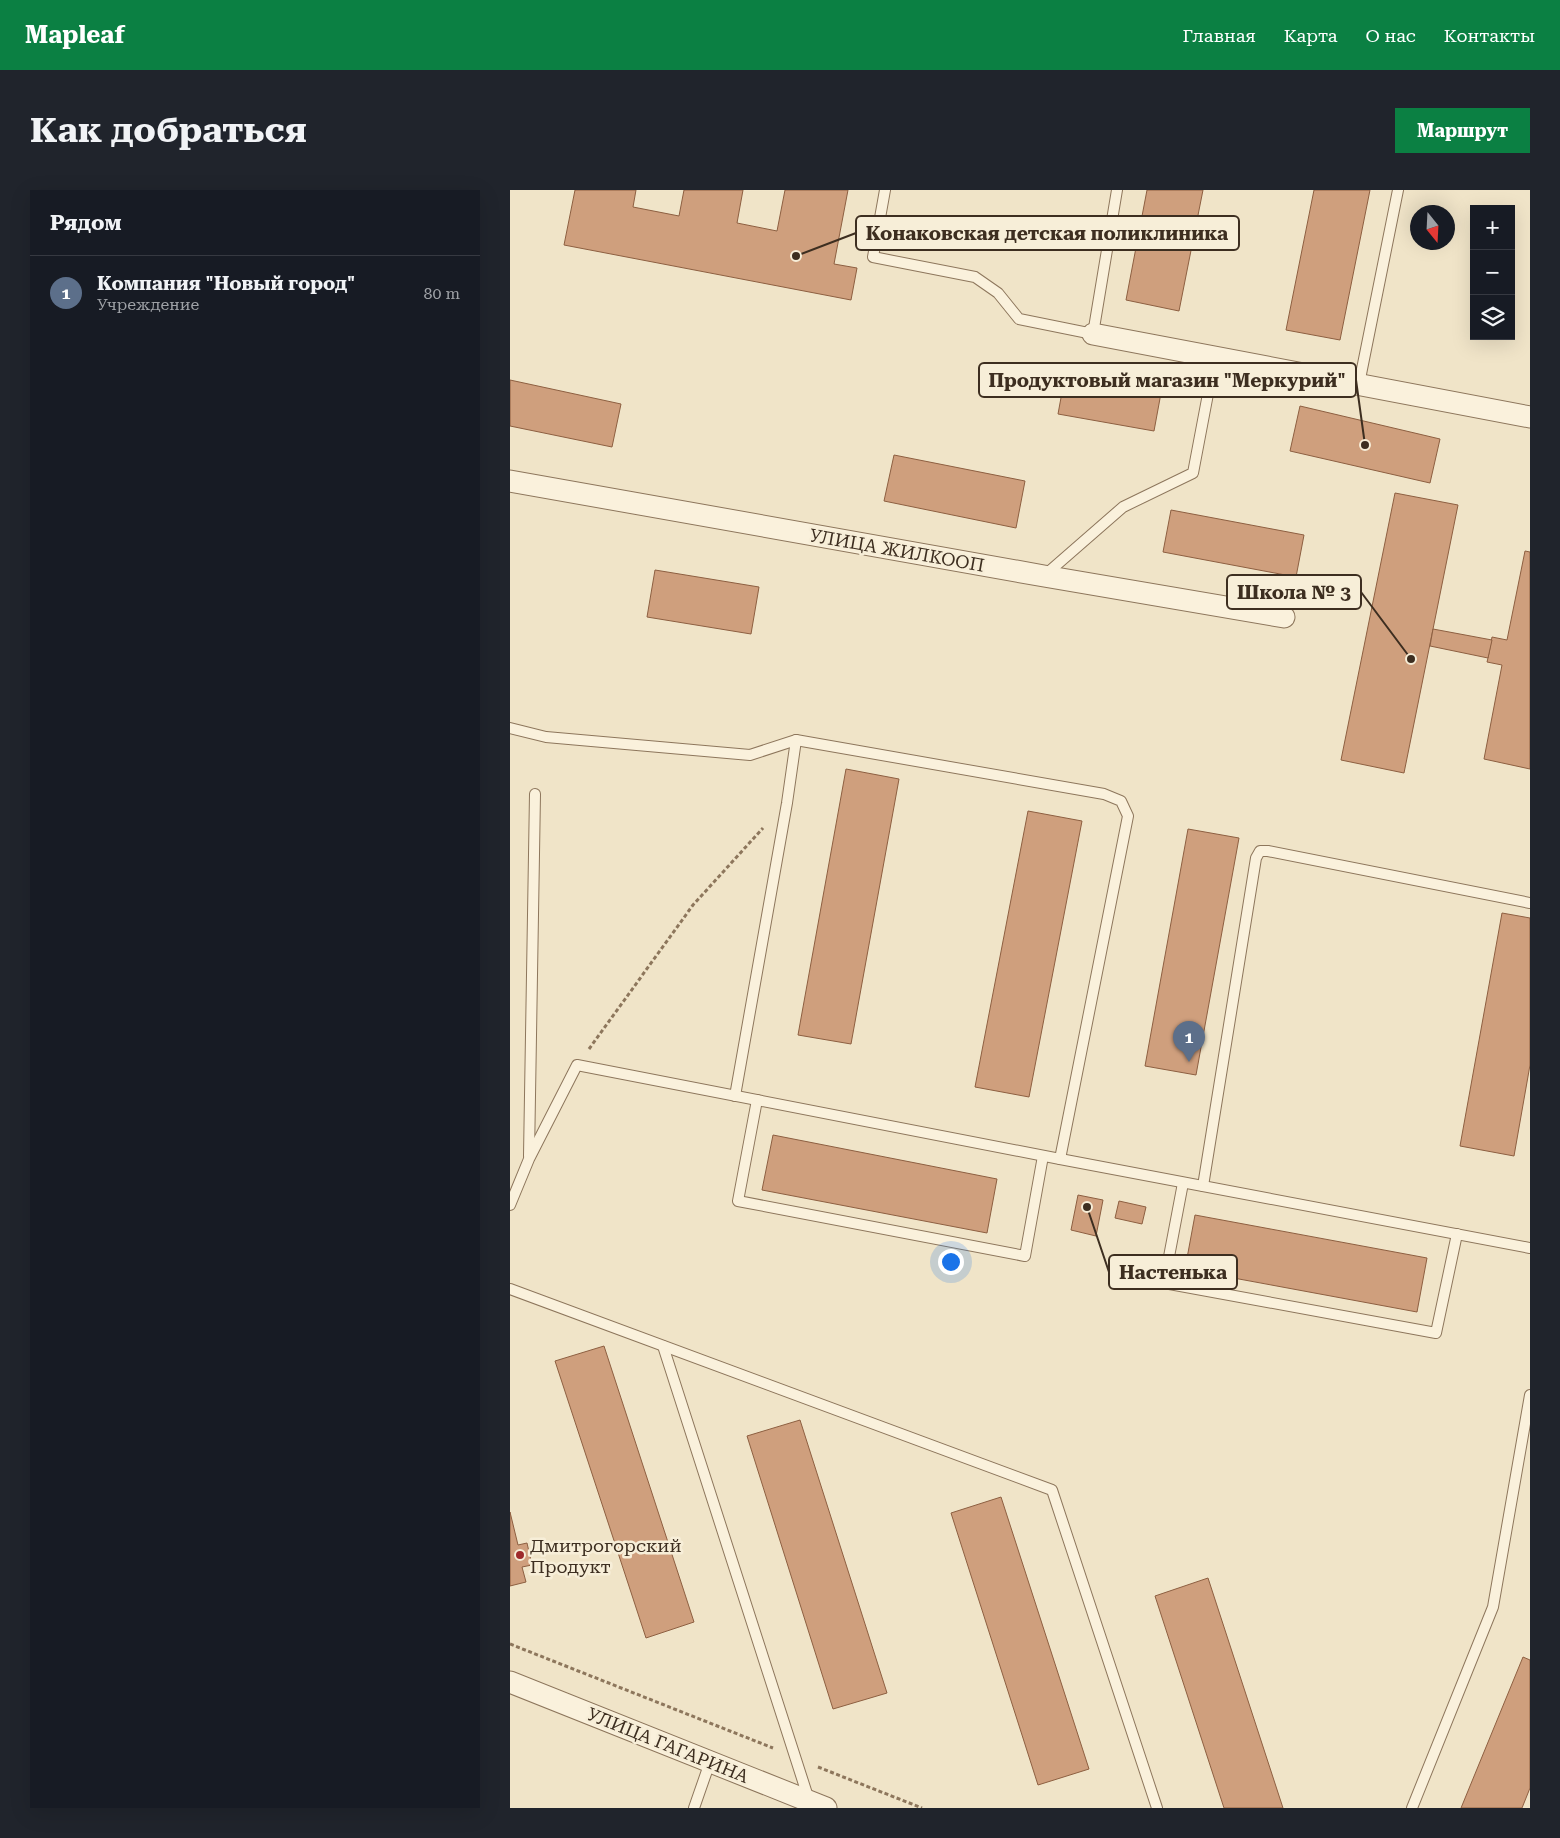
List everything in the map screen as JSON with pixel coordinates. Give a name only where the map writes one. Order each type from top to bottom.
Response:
[{"type":"street","points":[[1093,334],[1530,417]]},
{"type":"street","name":"УЛИЦА ЖИЛКООП","points":[[510,481],[1284,617]]},
{"type":"street","name":"УЛИЦА ГАГАРИНА","points":[[510,1682],[818,1805]]},
{"type":"lane","points":[[885,190],[873,257],[975,277],[998,293],[1019,319],[1093,334],[1118,190]]},
{"type":"lane","points":[[1359,384],[1398,190]]},
{"type":"lane","points":[[1044,576],[1123,508],[1193,473],[1215,357]]},
{"type":"lane","points":[[510,728],[546,737],[750,755],[796,740],[1104,794],[1121,801],[1128,816],[1060,1159]]},
{"type":"lane","points":[[735,1096],[787,803],[796,740]]},
{"type":"lane","points":[[529,1159],[535,794]]},
{"type":"lane","points":[[1203,1186],[1256,858],[1260,851],[1278,852],[1530,903]]},
{"type":"lane","points":[[510,1205],[529,1159],[577,1065],[1183,1183],[1530,1248]]},
{"type":"lane","points":[[757,1100],[738,1201],[1024,1256],[1043,1156]]},
{"type":"lane","points":[[1183,1183],[1164,1283],[1174,1285],[1436,1333],[1457,1234]]},
{"type":"lane","points":[[510,1289],[1052,1490],[1157,1808]]},
{"type":"lane","points":[[663,1346],[795,1758],[818,1805]]},
{"type":"lane","points":[[1412,1808],[1493,1607],[1530,1395]]},
{"type":"lane","points":[[694,1808],[710,1762]]},
{"type":"path","points":[[577,1065],[693,905],[787,803]]},
{"type":"path","points":[[510,1644],[922,1808]]},
{"type":"building","points":[[575,190],[636,190],[633,207],[679,216],[684,190],[743,190],[737,223],[777,231],[785,190],[848,190],[834,264],[857,268],[851,300],[564,245]]},
{"type":"building","points":[[1147,190],[1203,190],[1179,311],[1126,300]]},
{"type":"building","points":[[1314,190],[1370,190],[1340,340],[1286,330]]},
{"type":"building","points":[[1065,376],[1161,393],[1154,431],[1058,414]]},
{"type":"building","points":[[510,380],[621,404],[612,447],[510,426]]},
{"type":"building","points":[[1300,406],[1440,439],[1430,483],[1290,451]]},
{"type":"building","points":[[894,455],[1025,481],[1016,528],[884,501]]},
{"type":"building","points":[[1395,493],[1458,505],[1404,773],[1341,760]]},
{"type":"building","points":[[1171,510],[1304,535],[1296,577],[1163,552]]},
{"type":"building","points":[[1525,551],[1530,552],[1530,769],[1484,759],[1502,665],[1487,662],[1492,637],[1507,640]]},
{"type":"building","points":[[655,570],[759,587],[751,634],[647,617]]},
{"type":"building","points":[[1433,629],[1492,640],[1488,658],[1430,646]]},
{"type":"building","points":[[846,769],[899,779],[851,1044],[798,1035]]},
{"type":"building","points":[[1028,811],[1082,821],[1029,1097],[975,1087]]},
{"type":"building","points":[[1188,829],[1239,838],[1196,1075],[1145,1066]]},
{"type":"building","points":[[1502,913],[1530,918],[1530,1065],[1514,1156],[1460,1146]]},
{"type":"building","points":[[773,1135],[997,1179],[987,1233],[762,1190]]},
{"type":"building","points":[[1078,1195],[1103,1200],[1096,1236],[1071,1230]]},
{"type":"building","points":[[1119,1201],[1146,1207],[1142,1224],[1115,1218]]},
{"type":"building","points":[[1195,1215],[1427,1258],[1417,1312],[1185,1269]]},
{"type":"building","points":[[604,1346],[694,1622],[646,1638],[555,1361]]},
{"type":"building","points":[[800,1420],[887,1693],[833,1709],[747,1436]]},
{"type":"building","points":[[1001,1497],[1089,1769],[1038,1785],[951,1513]]},
{"type":"building","name":"Дмитрогорский Продукт","points":[[510,1512],[518,1545],[527,1543],[532,1565],[522,1567],[526,1582],[510,1586]]},
{"type":"building","points":[[1208,1578],[1283,1808],[1224,1808],[1155,1596]]},
{"type":"building","points":[[1523,1657],[1530,1660],[1530,1788],[1522,1808],[1461,1808]]},
{"type":"place","name":"Конаковская детская поликлиника","points":[[796,256]]},
{"type":"place","name":"Продуктовый магазин \"Меркурий\"","points":[[1365,445]]},
{"type":"place","name":"Школа № 3","points":[[1411,659]]},
{"type":"place","name":"Компания \"Новый город\"","points":[[1189,1062]]},
{"type":"place","name":"Настенька","points":[[1087,1207]]},
{"type":"place","name":"Дмитрогорский Продукт","points":[[520,1555]]}]
